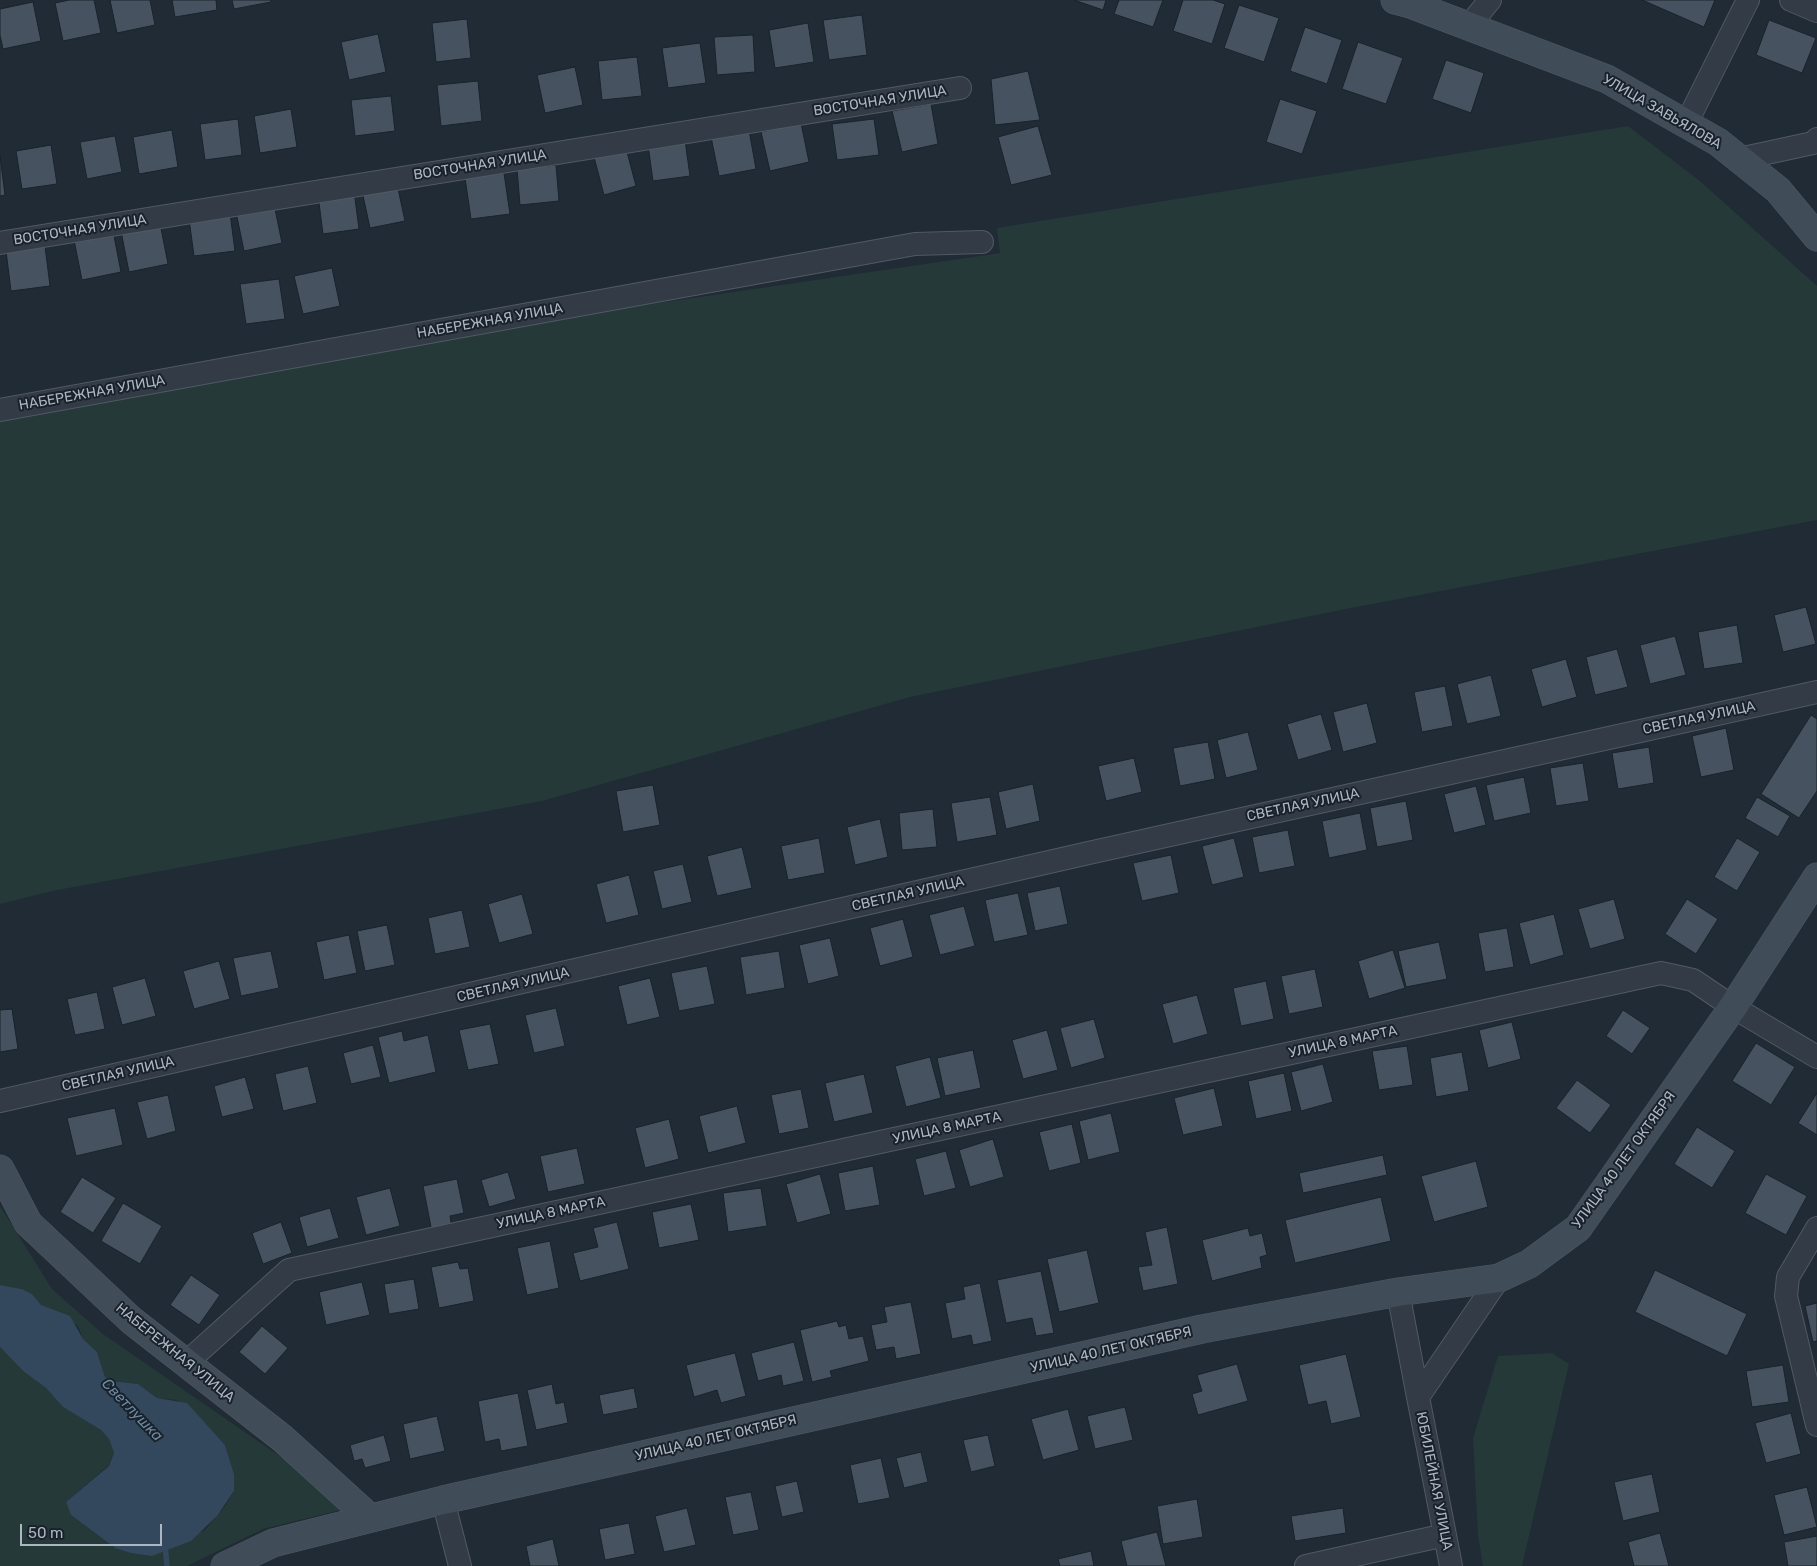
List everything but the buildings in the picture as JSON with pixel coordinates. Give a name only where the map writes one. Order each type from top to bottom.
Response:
[{"type":"main road","name":"УЛИЦА ЗАВЬЯЛОВА","points":[[1404,1],[1607,79],[1718,142],[1778,190],[1817,237]]},
{"type":"main road","name":"УЛИЦА 40 ЛЕТ ОКТЯБРЯ","points":[[225,1566],[273,1543],[443,1500],[1202,1330],[1398,1292],[1499,1278],[1529,1264],[1578,1228],[1733,1007],[1817,877]]},
{"type":"main road","name":"НАБЕРЕЖНАЯ УЛИЦА","points":[[0,1170],[28,1222],[131,1320],[282,1438],[370,1518]]},
{"type":"street","points":[[1468,26],[1490,0]]},
{"type":"street","points":[[1686,124],[1748,0]]},
{"type":"street","points":[[1791,0],[1817,11]]},
{"type":"street","name":"ВОСТОЧНАЯ УЛИЦА","points":[[0,243],[960,88]]},
{"type":"street","points":[[1739,159],[1813,143],[1817,139]]},
{"type":"street","name":"НАБЕРЕЖНАЯ УЛИЦА","points":[[0,410],[915,244],[982,242]]},
{"type":"street","name":"СВЕТЛАЯ УЛИЦА","points":[[0,1101],[1073,856],[1817,692]]},
{"type":"street","name":"УЛИЦА 8 МАРТА","points":[[186,1363],[290,1270],[1661,973],[1693,980],[1733,1007],[1817,1057]]},
{"type":"street","points":[[1817,1228],[1788,1277],[1786,1296],[1817,1425]]},
{"type":"street","name":"ЮБИЛЕЙНАЯ УЛИЦА","points":[[1418,1397],[1499,1278]]},
{"type":"street","name":"ЮБИЛЕЙНАЯ УЛИЦА","points":[[1398,1292],[1451,1566]]},
{"type":"street","points":[[443,1500],[460,1566]]},
{"type":"street","points":[[1306,1566],[1445,1535]]},
{"type":"green space","points":[[1628,126],[1700,181],[1817,286],[1817,520],[1351,608],[910,697],[542,801],[52,891],[0,904],[0,419],[454,333],[1000,253],[997,228]]},
{"type":"green space","points":[[0,1206],[52,1289],[103,1334],[304,1473],[345,1509],[263,1529],[187,1566],[0,1566],[0,1347],[23,1371],[46,1388],[63,1407],[101,1430],[109,1439],[114,1453],[109,1465],[66,1502],[71,1515],[115,1548],[204,1531],[226,1505],[234,1491],[234,1474],[225,1445],[204,1422],[177,1400],[157,1398],[138,1384],[112,1381],[105,1377],[97,1352],[83,1339],[78,1326],[41,1305],[32,1294],[22,1289],[0,1285]]},
{"type":"green space","points":[[1552,1353],[1569,1364],[1522,1566],[1483,1566],[1478,1535],[1473,1438],[1498,1356]]},
{"type":"water","points":[[0,1285],[22,1289],[32,1294],[41,1305],[70,1316],[83,1339],[97,1352],[105,1377],[112,1381],[138,1384],[157,1398],[187,1403],[225,1445],[234,1474],[234,1491],[217,1516],[191,1541],[152,1556],[131,1553],[115,1548],[71,1515],[66,1502],[109,1466],[114,1453],[109,1439],[101,1430],[63,1407],[46,1388],[23,1371],[0,1347]]},
{"type":"waterway","name":"Светлушка","points":[[165,1545],[167,1566]]}]
